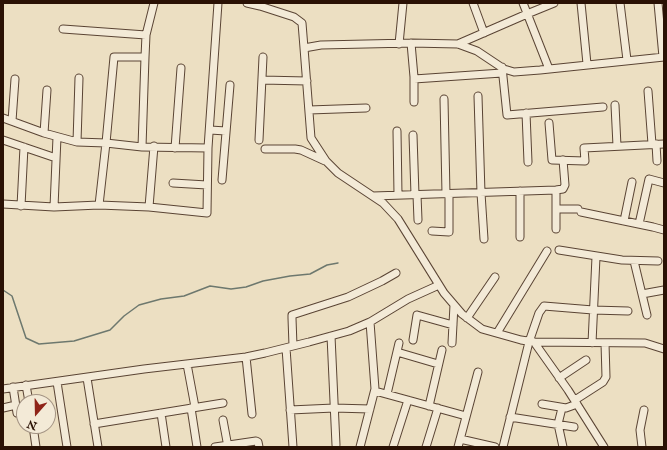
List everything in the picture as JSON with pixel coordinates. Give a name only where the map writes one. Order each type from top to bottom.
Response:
[{"type":"street","points":[[142,146],[146,35],[154,3]]},
{"type":"street","points":[[3,204],[54,207],[99,205],[150,207],[207,213],[208,148],[218,3]]},
{"type":"street","points":[[247,3],[261,4],[294,17],[302,23],[311,138],[326,161],[338,174],[383,203],[398,219],[444,293],[462,314],[482,329],[531,342],[645,343],[664,349]]},
{"type":"street","points":[[399,44],[403,3]]},
{"type":"street","points":[[473,3],[484,33]]},
{"type":"street","points":[[523,3],[549,69]]},
{"type":"street","points":[[458,44],[554,3]]},
{"type":"street","points":[[581,3],[587,64]]},
{"type":"street","points":[[620,3],[627,60]]},
{"type":"street","points":[[414,79],[502,70],[514,72],[549,69],[663,57],[658,3]]},
{"type":"street","points":[[63,29],[146,35]]},
{"type":"street","points":[[304,48],[321,46],[411,43],[458,44],[477,51],[502,70],[507,115],[603,108]]},
{"type":"street","points":[[411,43],[414,102]]},
{"type":"street","points":[[99,205],[114,58],[145,57]]},
{"type":"street","points":[[259,140],[263,57]]},
{"type":"street","points":[[174,148],[181,68]]},
{"type":"street","points":[[76,142],[79,78]]},
{"type":"street","points":[[12,121],[15,79]]},
{"type":"street","points":[[262,80],[307,81]]},
{"type":"street","points":[[222,180],[230,85]]},
{"type":"street","points":[[44,133],[47,90]]},
{"type":"street","points":[[648,91],[657,161]]},
{"type":"street","points":[[478,96],[484,240]]},
{"type":"street","points":[[432,231],[449,232],[444,99]]},
{"type":"street","points":[[615,105],[617,146]]},
{"type":"street","points":[[309,110],[366,108]]},
{"type":"street","points":[[526,113],[528,162]]},
{"type":"street","points":[[3,118],[44,133],[76,142],[174,148],[208,148]]},
{"type":"street","points":[[549,123],[552,160],[585,161],[584,148],[664,144]]},
{"type":"street","points":[[210,130],[226,131]]},
{"type":"street","points":[[397,131],[398,195]]},
{"type":"street","points":[[413,135],[418,220]]},
{"type":"street","points":[[54,207],[57,137]]},
{"type":"street","points":[[3,140],[56,158]]},
{"type":"street","points":[[150,207],[154,146]]},
{"type":"street","points":[[20,206],[24,147]]},
{"type":"street","points":[[264,149],[301,150],[326,161]]},
{"type":"street","points":[[373,196],[563,189],[565,185],[564,160]]},
{"type":"street","points":[[639,224],[649,179],[664,183]]},
{"type":"street","points":[[624,221],[632,182]]},
{"type":"street","points":[[173,183],[207,185]]},
{"type":"street","points":[[556,190],[556,229]]},
{"type":"street","points":[[520,191],[520,237]]},
{"type":"street","points":[[556,210],[579,211],[664,230]]},
{"type":"street","points":[[559,250],[596,257],[634,261],[658,261]]},
{"type":"street","points":[[496,333],[546,251]]},
{"type":"street","points":[[592,343],[596,257]]},
{"type":"street","points":[[634,261],[647,315]]},
{"type":"street","points":[[293,447],[290,410],[290,347],[292,315],[348,297],[396,273]]},
{"type":"street","points":[[467,318],[495,277]]},
{"type":"street","points":[[3,389],[144,369],[246,357],[290,347],[348,331],[370,322],[408,299],[439,285]]},
{"type":"street","points":[[642,294],[664,290]]},
{"type":"street","points":[[452,343],[454,305]]},
{"type":"street","points":[[503,447],[539,313],[544,306],[628,311]]},
{"type":"street","points":[[413,340],[417,315],[453,325]]},
{"type":"street","points":[[360,447],[375,391],[370,322]]},
{"type":"street","points":[[331,336],[336,444]]},
{"type":"street","points":[[531,342],[576,402],[604,447]]},
{"type":"street","points":[[387,394],[399,343]]},
{"type":"street","points":[[542,404],[566,408],[603,382],[606,377],[605,343]]},
{"type":"street","points":[[429,406],[442,350]]},
{"type":"street","points":[[397,352],[438,364]]},
{"type":"street","points":[[246,357],[252,414]]},
{"type":"street","points":[[559,378],[586,360]]},
{"type":"street","points":[[187,364],[197,447]]},
{"type":"street","points":[[458,447],[478,372]]},
{"type":"street","points":[[87,378],[98,447]]},
{"type":"street","points":[[56,382],[67,447]]},
{"type":"street","points":[[26,385],[28,394]]},
{"type":"street","points":[[3,408],[16,409],[13,387]]},
{"type":"street","points":[[375,391],[466,416]]},
{"type":"street","points":[[393,447],[408,400]]},
{"type":"street","points":[[94,424],[223,403]]},
{"type":"street","points":[[290,410],[334,408],[370,409]]},
{"type":"street","points":[[426,447],[438,408]]},
{"type":"street","points":[[562,408],[558,424],[562,447]]},
{"type":"street","points":[[642,447],[640,430],[644,410]]},
{"type":"street","points":[[161,413],[166,447]]},
{"type":"street","points":[[510,417],[574,427]]},
{"type":"street","points":[[224,420],[228,446]]},
{"type":"street","points":[[34,434],[36,447]]},
{"type":"street","points":[[460,439],[495,447]]},
{"type":"street","points":[[215,447],[256,441],[258,442],[259,447]]},
{"type":"waterway","points":[[3,290],[12,296],[26,338],[39,344],[74,341],[110,330],[124,316],[139,305],[161,299],[184,296],[210,286],[231,289],[246,287],[263,281],[310,274],[327,265],[338,263]]}]
